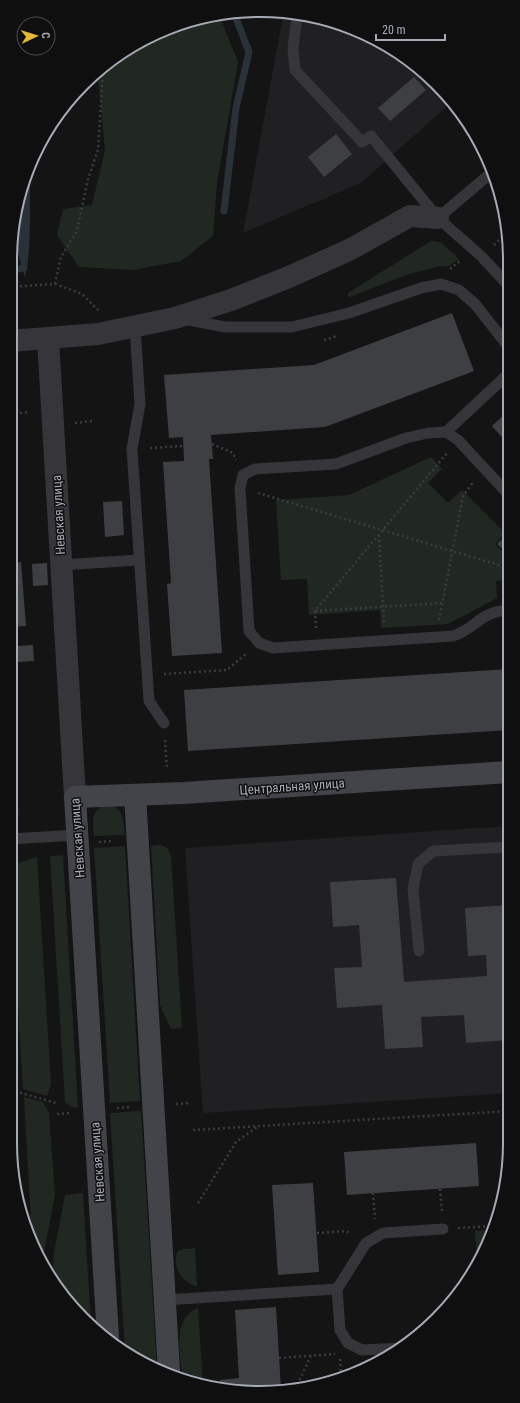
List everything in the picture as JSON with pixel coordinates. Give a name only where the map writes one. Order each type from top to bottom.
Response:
[{"type":"street","points":[[17,340],[48,339],[114,331],[175,318],[232,300],[289,277],[351,249],[410,216],[438,218]]},
{"type":"street","name":"Невская улица","points":[[48,339],[75,797],[86,838],[108,1332]]},
{"type":"street","name":"Центральная улица","points":[[75,797],[135,795],[503,772]]},
{"type":"street","points":[[135,795],[170,1369]]},
{"type":"lane","points":[[297,20],[293,48],[295,70],[362,142],[371,136],[438,218],[481,256],[503,280]]},
{"type":"lane","points":[[438,218],[488,176]]},
{"type":"lane","points":[[175,318],[225,327],[292,327],[349,313],[421,288],[441,284],[458,290],[475,304],[503,340]]},
{"type":"lane","points":[[135,327],[140,404],[132,449],[149,701],[164,722]]},
{"type":"lane","points":[[446,432],[503,379]]},
{"type":"lane","points":[[503,489],[458,440],[446,432],[428,433],[406,438],[336,464],[255,469],[243,475],[240,488],[249,631],[259,643],[273,648],[453,636],[463,633],[486,615],[495,611],[503,610]]},
{"type":"lane","points":[[61,565],[139,560]]},
{"type":"lane","points":[[17,839],[86,838]]},
{"type":"lane","points":[[419,951],[414,889],[418,864],[433,851],[503,847]]},
{"type":"lane","points":[[389,1349],[362,1350],[348,1344],[340,1330],[337,1289],[366,1243],[383,1233],[443,1229]]},
{"type":"lane","points":[[165,1300],[337,1289]]},
{"type":"path","points":[[55,284],[61,257],[77,231],[88,179],[98,150],[103,75]]},
{"type":"path","points":[[17,287],[55,284],[82,294],[114,331]]},
{"type":"path","points":[[324,340],[339,335]]},
{"type":"path","points":[[17,413],[36,412]]},
{"type":"path","points":[[72,423],[92,421]]},
{"type":"path","points":[[317,645],[314,611],[458,440]]},
{"type":"path","points":[[212,444],[233,453],[243,475]]},
{"type":"path","points":[[132,449],[183,446]]},
{"type":"path","points":[[436,637],[463,496],[484,468]]},
{"type":"path","points":[[240,488],[503,566]]},
{"type":"path","points":[[379,535],[385,641]]},
{"type":"path","points":[[314,611],[442,603]]},
{"type":"path","points":[[162,674],[227,670],[259,643]]},
{"type":"path","points":[[166,754],[167,769]]},
{"type":"path","points":[[86,838],[117,841]]},
{"type":"path","points":[[17,1092],[56,1103]]},
{"type":"path","points":[[172,1104],[191,1103]]},
{"type":"path","points":[[110,1108],[133,1107]]},
{"type":"path","points":[[193,1130],[503,1111]]},
{"type":"path","points":[[57,1114],[77,1112]]},
{"type":"path","points":[[198,1203],[236,1142],[257,1126]]},
{"type":"path","points":[[440,1189],[443,1229],[488,1226]]},
{"type":"path","points":[[373,1193],[376,1237]]},
{"type":"path","points":[[316,1233],[346,1231],[366,1243]]},
{"type":"path","points":[[279,1358],[340,1354],[341,1372]]},
{"type":"path","points":[[298,1383],[311,1356]]},
{"type":"shaded area","points":[[283,18],[323,25],[353,35],[367,42],[408,67],[432,88],[448,106],[361,183],[243,233]]},
{"type":"shaded area","points":[[221,20],[238,62],[217,183],[213,236],[181,261],[133,270],[79,267],[57,235],[63,209],[92,205],[105,150],[99,85],[97,80],[112,67],[153,42],[167,35],[197,25]]},
{"type":"shaded area","points":[[30,182],[30,237],[25,277],[18,250],[19,228],[25,197]]},
{"type":"shaded area","points":[[431,241],[440,242],[459,259],[449,266],[436,267],[406,275],[350,297],[348,296],[348,293]]},
{"type":"shaded area","points":[[431,457],[442,469],[428,483],[448,503],[462,490],[503,531],[503,535],[495,544],[503,552],[503,580],[496,581],[497,598],[448,624],[381,628],[380,610],[309,615],[307,579],[281,580],[276,500],[349,495]]},
{"type":"shaded area","points":[[17,789],[19,817],[17,817]]},
{"type":"shaded area","points":[[104,805],[111,805],[119,810],[123,819],[125,835],[94,836],[94,814]]},
{"type":"shaded area","points":[[503,826],[503,1093],[203,1113],[185,848]]},
{"type":"shaded area","points":[[161,845],[167,848],[171,856],[182,1028],[171,1029],[160,1005],[151,846]]},
{"type":"shaded area","points":[[125,846],[140,1101],[110,1103],[94,848]]},
{"type":"shaded area","points":[[63,855],[78,1108],[70,1106],[65,1102],[50,856]]},
{"type":"shaded area","points":[[37,857],[51,1084],[47,1096],[23,1089],[17,992],[17,864]]},
{"type":"shaded area","points":[[24,1097],[43,1102],[49,1113],[55,1195],[44,1253],[31,1225]]},
{"type":"shaded area","points":[[141,1111],[157,1363],[125,1345],[110,1113]]},
{"type":"shaded area","points":[[83,1193],[91,1317],[67,1291],[53,1270],[54,1253],[65,1195]]},
{"type":"shaded area","points":[[487,1230],[477,1252],[475,1231]]},
{"type":"shaded area","points":[[195,1248],[197,1287],[183,1278],[177,1269],[176,1264],[177,1252],[183,1249]]},
{"type":"shaded area","points":[[198,1308],[203,1379],[182,1373],[180,1347],[181,1328],[184,1320],[190,1313]]},
{"type":"building","points":[[414,77],[426,90],[390,121],[378,108]]},
{"type":"building","points":[[336,134],[352,154],[324,177],[308,157]]},
{"type":"building","points":[[452,313],[474,371],[325,427],[211,435],[213,459],[209,459],[222,653],[172,656],[167,584],[171,583],[163,462],[184,461],[183,437],[169,438],[164,375],[314,365]]},
{"type":"building","points":[[503,416],[503,438],[492,426]]},
{"type":"building","points":[[122,501],[124,535],[105,537],[103,502]]},
{"type":"building","points":[[503,538],[503,550],[497,544]]},
{"type":"building","points":[[17,562],[21,562],[26,626],[17,627]]},
{"type":"building","points":[[47,563],[48,585],[33,586],[32,564]]},
{"type":"building","points":[[33,645],[34,661],[18,662],[17,646]]},
{"type":"building","points":[[503,669],[503,730],[188,751],[184,690]]},
{"type":"building","points":[[396,878],[404,982],[487,976],[486,955],[468,956],[465,908],[503,905],[503,1040],[466,1043],[464,1015],[421,1017],[423,1047],[385,1049],[382,1005],[337,1008],[334,968],[362,967],[359,925],[333,927],[330,882]]},
{"type":"building","points":[[476,1143],[479,1186],[347,1195],[344,1152]]},
{"type":"building","points":[[313,1183],[319,1272],[278,1275],[272,1185]]},
{"type":"building","points":[[276,1307],[281,1385],[260,1386],[220,1382],[220,1380],[239,1378],[235,1310]]},
{"type":"waterway","points":[[224,211],[236,108],[249,52],[236,18]]},
{"type":"waterway","points":[[17,269],[24,268]]}]
